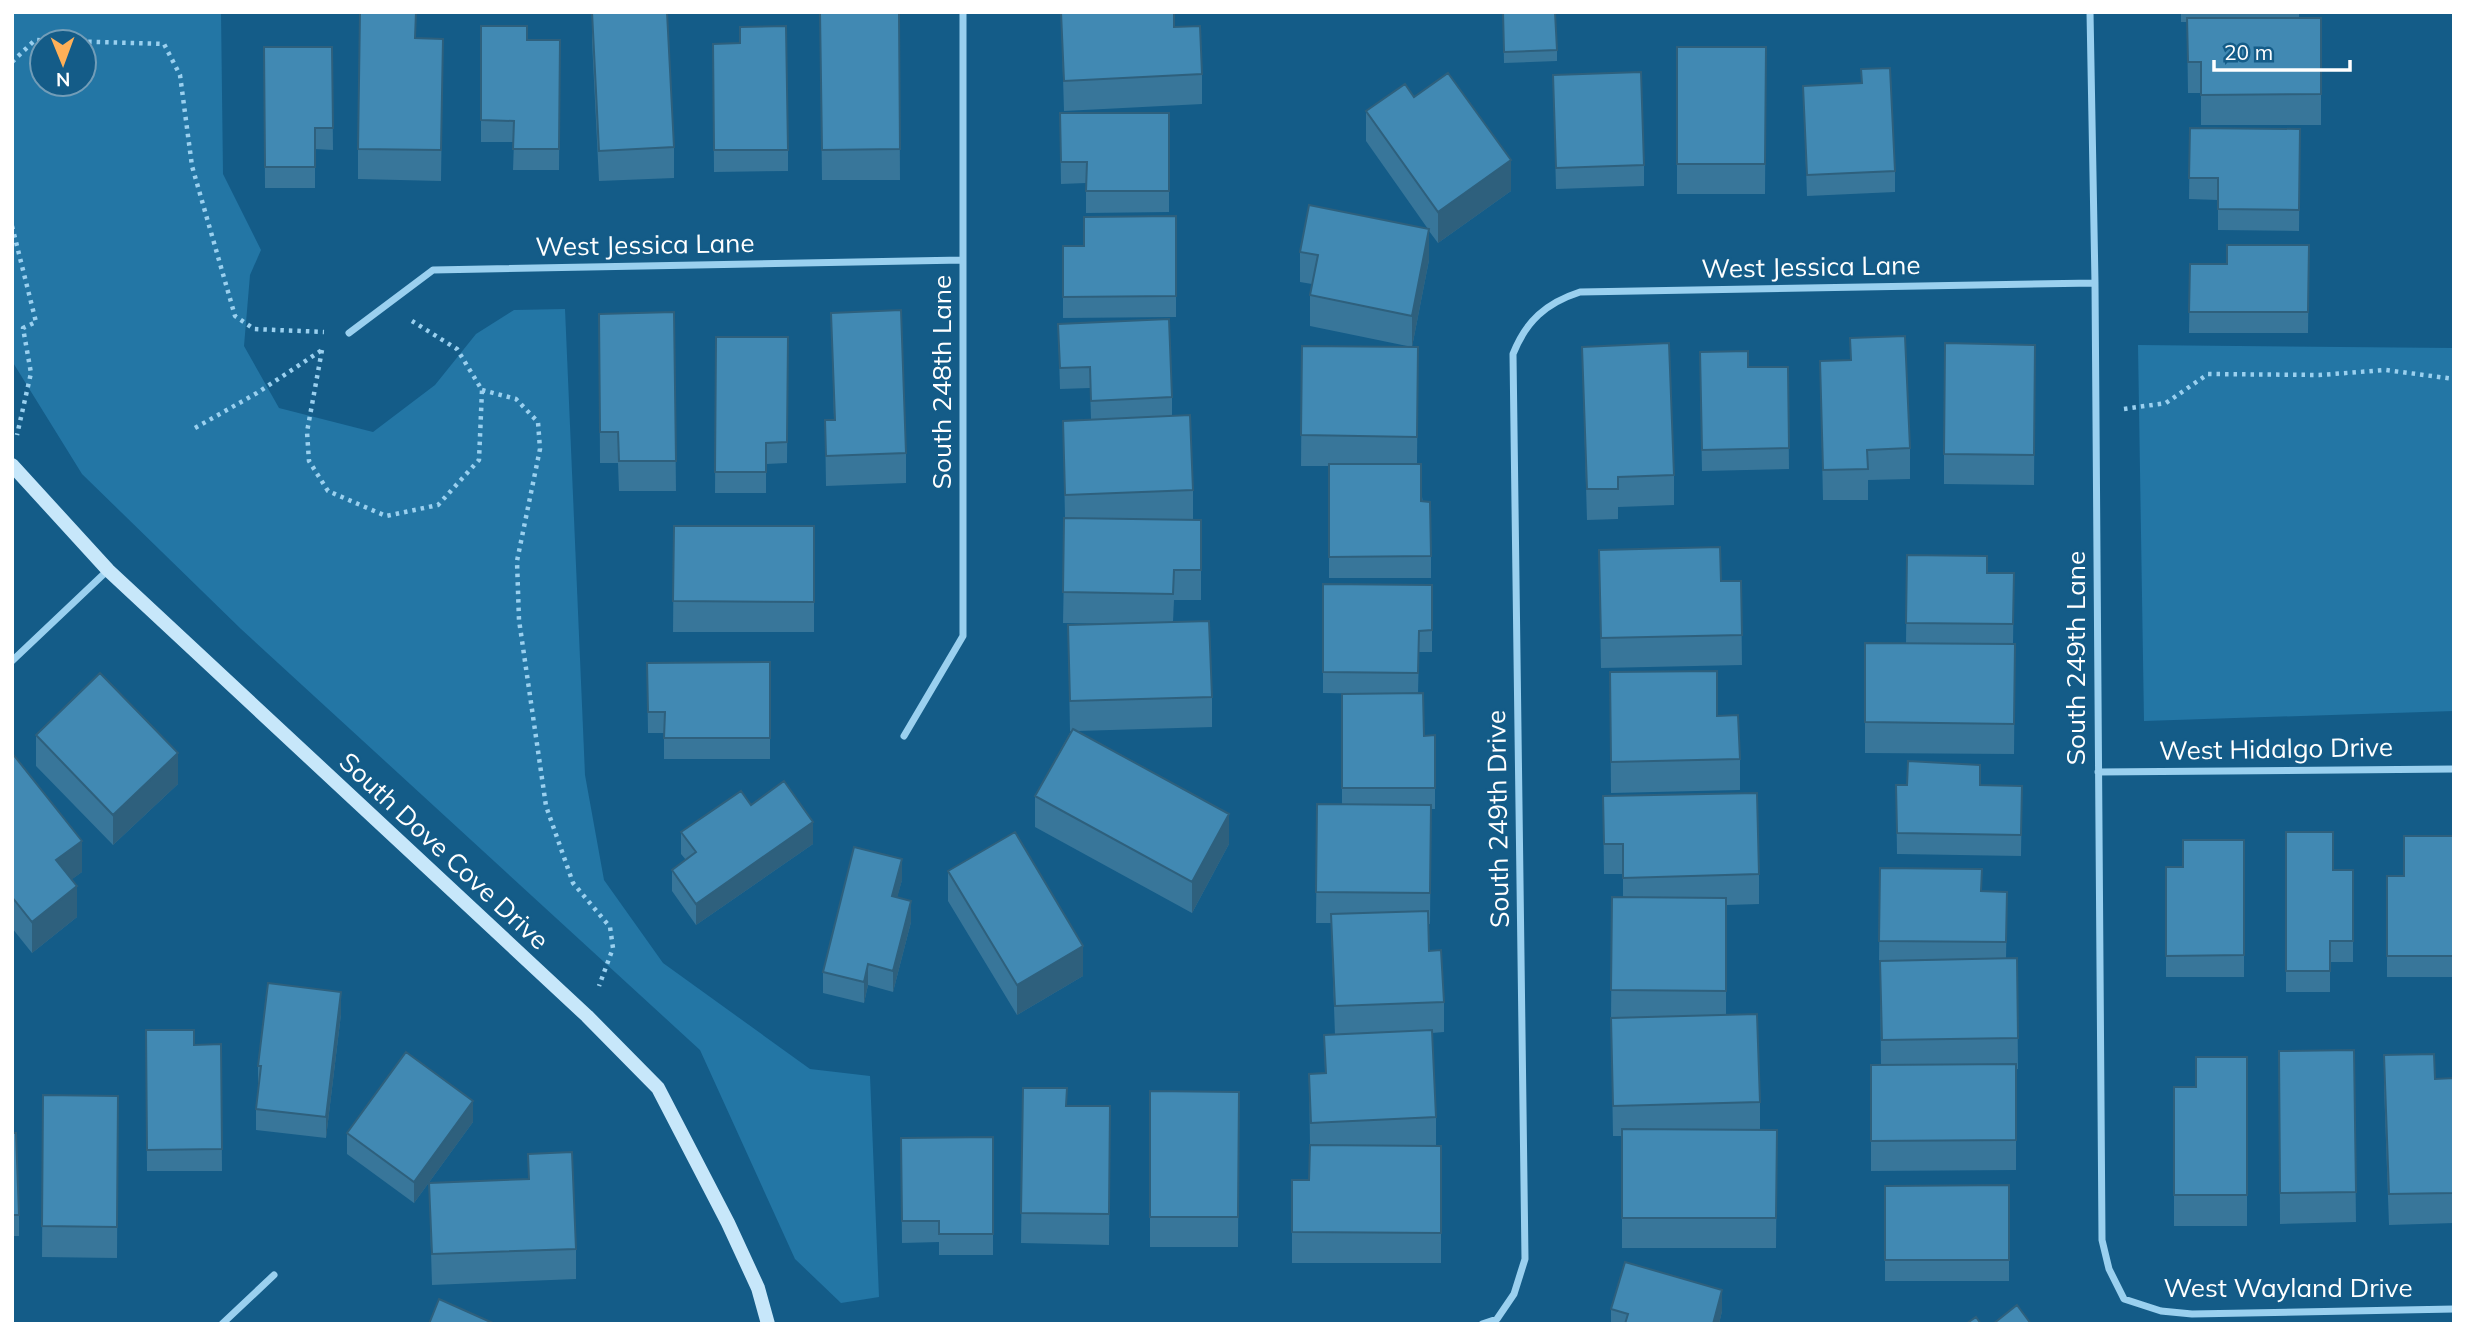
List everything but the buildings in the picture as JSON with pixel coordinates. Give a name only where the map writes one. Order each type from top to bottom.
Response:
[{"type":"street","name":"South 248th Lane","points":[[904,736],[963,636],[963,12]]},
{"type":"street","name":"South 249th Lane","points":[[2090,12],[2095,284],[2102,1240],[2109,1269],[2124,1299]]},
{"type":"street","name":"West Jessica Lane","points":[[349,333],[433,270],[963,260]]},
{"type":"street","name":"West Jessica Lane","points":[[1534,317],[1559,299],[1580,292],[2095,284]]},
{"type":"street","name":"South 249th Drive","points":[[1482,1324],[1497,1319],[1514,1294],[1525,1259],[1513,354],[1520,335],[1534,317]]},
{"type":"street","name":"South Dove Cove Drive","points":[[12,465],[108,570],[587,1016],[658,1088],[728,1223],[758,1288],[768,1324]]},
{"type":"street","points":[[12,661],[108,570]]},
{"type":"street","name":"West Hidalgo Drive","points":[[2098,772],[2454,769]]},
{"type":"street","points":[[222,1324],[274,1275]]},
{"type":"street","name":"West Wayland Drive","points":[[2124,1299],[2161,1311],[2192,1314],[2454,1309]]},
{"type":"path","points":[[12,62],[35,40],[164,44],[180,75],[191,166],[235,316],[254,329],[349,333]]},
{"type":"path","points":[[12,226],[36,322],[23,328],[31,373],[15,443]]},
{"type":"path","points":[[322,350],[307,432],[309,461],[328,491],[386,516],[438,505],[479,460],[482,390],[457,349],[387,305]]},
{"type":"path","points":[[195,428],[257,393],[349,333]]},
{"type":"path","points":[[2095,412],[2166,403],[2208,374],[2319,375],[2386,370],[2454,379]]},
{"type":"path","points":[[482,390],[516,399],[538,422],[540,449],[517,561],[519,620],[546,806],[573,883],[610,927],[613,948],[587,1016]]},
{"type":"shaded area","points":[[12,12],[221,12],[223,174],[261,250],[250,275],[244,346],[279,408],[373,432],[435,385],[476,334],[514,310],[565,309],[585,775],[604,880],[663,963],[810,1069],[870,1076],[879,1297],[841,1303],[795,1259],[700,1050],[241,629],[82,474],[12,361]]},
{"type":"shaded area","points":[[2138,345],[2454,348],[2454,711],[2144,721]]}]
